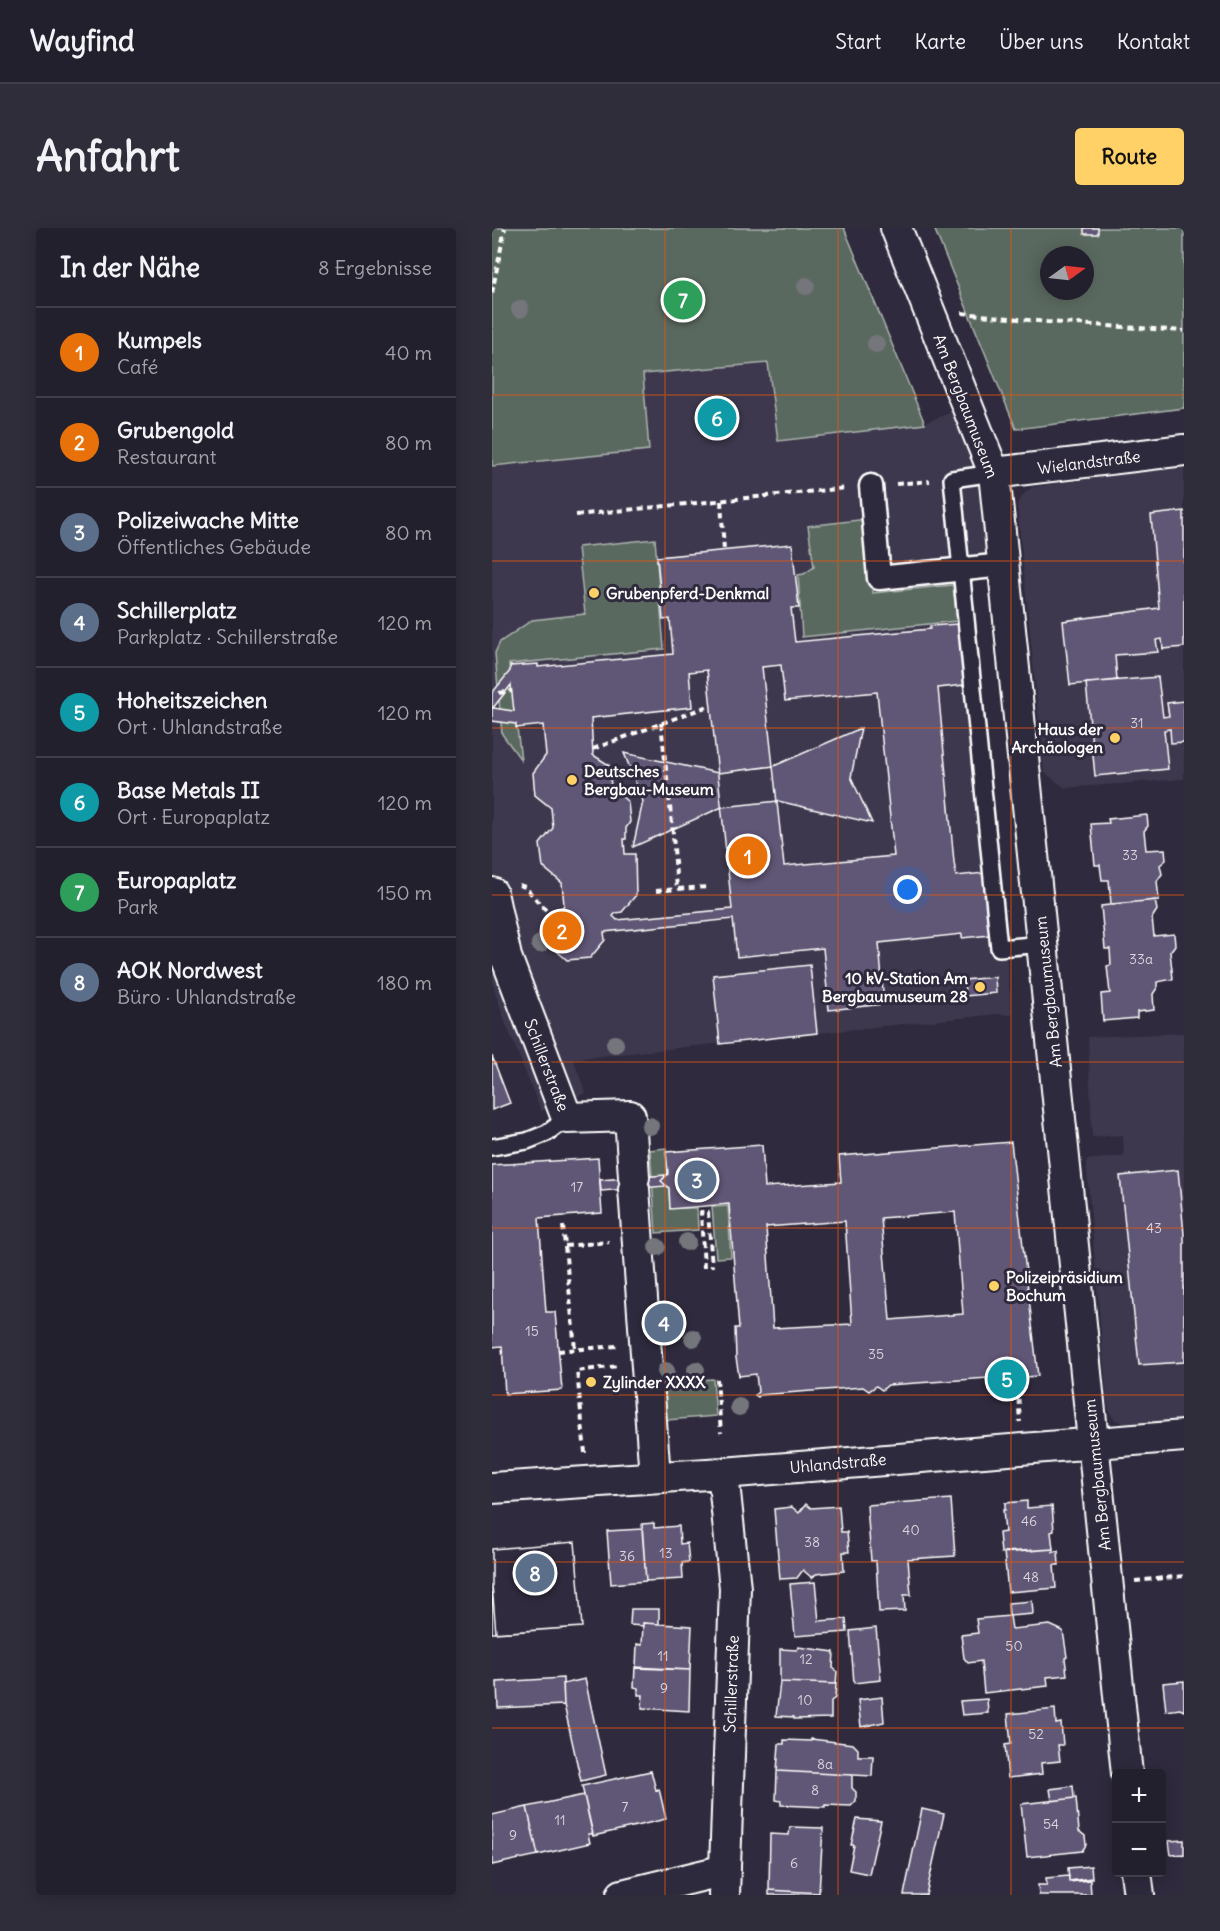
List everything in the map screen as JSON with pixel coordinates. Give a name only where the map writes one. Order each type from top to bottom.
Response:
[{"type":"street","name":"Am Bergbaumuseum","points":[[896,228],[994,473],[1126,1769]]},
{"type":"street","name":"Wielandstraße","points":[[994,473],[1184,450]]},
{"type":"street","points":[[871,486],[879,578],[1004,565]]},
{"type":"street","name":"Schillerstraße","points":[[504,888],[506,957],[567,1118],[630,1116],[655,1476]]},
{"type":"street","name":"Uhlandstraße","points":[[492,1488],[723,1473],[1184,1436]]},
{"type":"street","name":"Schillerstraße","points":[[723,1473],[735,1588],[724,1882]]},
{"type":"street","points":[[1136,1877],[1138,1895]]},
{"type":"street","points":[[622,1895],[724,1882]]},
{"type":"lane","points":[[994,473],[951,479],[999,948],[1043,944]]},
{"type":"lane","points":[[492,1147],[527,1141],[547,1133],[567,1118]]},
{"type":"path","points":[[492,293],[505,228]]},
{"type":"path","points":[[962,313],[1047,322],[1184,331]]},
{"type":"path","points":[[576,515],[951,479]]},
{"type":"path","points":[[721,501],[724,551]]},
{"type":"path","points":[[499,693],[512,692]]},
{"type":"path","points":[[593,748],[711,705]]},
{"type":"path","points":[[661,723],[673,834],[676,890]]},
{"type":"path","points":[[504,888],[525,887],[557,922]]},
{"type":"path","points":[[656,891],[708,887]]},
{"type":"path","points":[[704,1268],[701,1212],[704,1210],[708,1212],[712,1267]]},
{"type":"path","points":[[563,1226],[575,1349]]},
{"type":"path","points":[[565,1246],[638,1239]]},
{"type":"path","points":[[558,1351],[608,1346]]},
{"type":"path","points":[[588,1481],[578,1371],[646,1364]]},
{"type":"path","points":[[1017,1378],[1022,1448]]},
{"type":"path","points":[[717,1379],[721,1433]]},
{"type":"path","points":[[1107,1584],[1184,1576]]},
{"type":"shaded area","points":[[768,363],[778,441],[922,424],[952,412],[974,467],[979,484],[987,573],[968,575],[1012,1015],[998,1014],[573,1059],[586,1093],[541,1111],[504,1019],[492,982],[492,466],[649,450],[643,374]]},
{"type":"shaded area","points":[[1184,466],[1184,779],[1065,788],[1044,772],[1017,504],[1032,487]]},
{"type":"shaded area","points":[[1184,1033],[1184,1420],[1130,1424],[1114,1419],[1107,1400],[1086,1160],[1124,1156],[1123,1135],[1092,1137],[1088,1037]]},
{"type":"green space","points":[[492,228],[844,228],[925,424],[778,441],[768,363],[643,374],[649,450],[492,466]]},
{"type":"green space","points":[[934,228],[1184,228],[1184,408],[1016,429]]},
{"type":"green space","points":[[867,519],[873,593],[953,585],[957,621],[802,637],[798,575],[814,567],[808,526]]},
{"type":"green space","points":[[655,539],[664,649],[509,664],[521,760],[502,734],[495,653],[500,642],[532,620],[585,614],[578,547]]},
{"type":"green space","points":[[666,1148],[670,1208],[697,1208],[698,1230],[656,1233],[650,1150]]},
{"type":"green space","points":[[728,1206],[731,1257],[716,1258],[712,1207]]},
{"type":"green space","points":[[713,1379],[716,1416],[667,1420],[663,1382]]},
{"type":"building","points":[[1084,228],[1098,228],[1098,234],[1084,234]]},
{"type":"building","points":[[1184,511],[1184,647],[1163,649],[1162,639],[1156,640],[1158,652],[1115,655],[1117,680],[1070,685],[1063,621],[1159,608],[1151,515]]},
{"type":"building","name":"Deutsches Bergbau-Museum","points":[[792,544],[799,608],[791,608],[795,642],[930,629],[930,626],[958,624],[964,685],[938,688],[954,862],[956,876],[984,873],[990,935],[962,938],[962,934],[879,943],[884,1004],[829,1010],[823,948],[737,957],[733,919],[604,932],[605,940],[590,958],[567,960],[550,945],[548,923],[557,922],[557,915],[564,905],[562,883],[543,867],[540,844],[553,828],[551,808],[535,795],[533,773],[546,755],[543,725],[516,728],[516,724],[492,721],[492,693],[510,671],[510,666],[538,664],[538,667],[673,654],[670,619],[663,620],[657,557]],"holes":[[[781,665],[785,701],[877,692],[894,856],[784,866],[762,667]],[[707,670],[732,909],[617,920],[613,916],[622,912],[636,895],[635,854],[625,854],[624,839],[626,839],[626,828],[630,822],[628,802],[611,787],[609,765],[593,755],[591,718],[692,707],[689,672]],[[511,685],[514,711],[493,708]]]},
{"type":"building","points":[[1158,677],[1163,717],[1169,716],[1167,703],[1184,701],[1184,742],[1171,743],[1170,729],[1164,730],[1168,769],[1095,776],[1086,683]]},
{"type":"building","points":[[861,728],[851,777],[872,823],[778,801],[722,807],[633,847],[643,801],[624,753],[718,773],[774,766]]},
{"type":"building","points":[[1147,815],[1148,826],[1144,831],[1146,850],[1165,849],[1166,860],[1160,865],[1162,874],[1157,881],[1159,900],[1111,904],[1109,880],[1102,880],[1100,865],[1095,865],[1091,824],[1109,823],[1108,819]]},
{"type":"building","points":[[1155,900],[1157,910],[1152,918],[1154,936],[1174,934],[1175,945],[1170,952],[1173,979],[1157,982],[1157,988],[1153,994],[1154,1010],[1137,1012],[1137,1018],[1103,1021],[1101,994],[1110,993],[1107,966],[1111,965],[1110,949],[1105,949],[1101,906]]},
{"type":"building","points":[[810,965],[817,1033],[720,1044],[713,975]]},
{"type":"building","name":"10 kV-Station Am Bergbaumuseum 28","points":[[995,977],[996,993],[965,996],[964,980]]},
{"type":"building","points":[[492,1056],[510,1103],[492,1110]]},
{"type":"building","name":"Polizeipräsidium Bochum","points":[[1011,1142],[1038,1376],[888,1385],[882,1390],[876,1386],[869,1391],[863,1387],[760,1395],[758,1397],[755,1395],[758,1392],[756,1374],[739,1376],[736,1358],[735,1328],[739,1328],[729,1204],[670,1209],[669,1188],[661,1181],[668,1173],[666,1152],[762,1145],[765,1187],[841,1182],[839,1156]],"holes":[[[955,1212],[963,1314],[890,1320],[881,1218]],[[845,1221],[852,1324],[773,1328],[766,1227]]]},
{"type":"building","points":[[598,1158],[602,1213],[539,1218],[546,1312],[555,1312],[562,1390],[505,1394],[502,1346],[492,1347],[492,1165]]},
{"type":"building","points":[[1178,1170],[1184,1234],[1184,1362],[1139,1365],[1120,1176]]},
{"type":"building","points":[[667,1175],[661,1181],[667,1186],[601,1191],[600,1180]]},
{"type":"building","points":[[951,1499],[955,1556],[908,1559],[911,1595],[904,1595],[905,1611],[879,1612],[876,1561],[871,1561],[867,1505]]},
{"type":"building","points":[[1027,1501],[1027,1508],[1052,1506],[1053,1549],[1001,1553],[999,1533],[1005,1532],[1003,1510],[1005,1510],[1005,1503]]},
{"type":"building","points":[[806,1504],[811,1508],[839,1506],[841,1532],[847,1532],[849,1552],[843,1552],[844,1571],[816,1574],[812,1578],[803,1570],[797,1578],[780,1579],[774,1509],[792,1507],[799,1513]]},
{"type":"building","points":[[654,1523],[654,1528],[679,1526],[680,1544],[687,1543],[689,1562],[682,1563],[683,1579],[646,1581],[642,1524]]},
{"type":"building","points":[[642,1529],[646,1581],[611,1584],[607,1531]]},
{"type":"building","points":[[575,1542],[582,1627],[492,1633],[492,1549]]},
{"type":"building","points":[[575,1542],[582,1627],[496,1633],[492,1549]]},
{"type":"building","points":[[1053,1549],[1053,1552],[1058,1551],[1059,1565],[1054,1565],[1056,1588],[1008,1592],[1004,1552]]},
{"type":"building","points":[[815,1582],[819,1621],[846,1619],[847,1632],[795,1636],[790,1584]]},
{"type":"building","points":[[492,1585],[496,1633],[492,1633]]},
{"type":"building","points":[[1032,1601],[1033,1614],[1009,1616],[1008,1603]]},
{"type":"building","points":[[631,1609],[659,1609],[659,1624],[630,1625]]},
{"type":"building","points":[[1010,1616],[1012,1629],[1050,1625],[1063,1631],[1067,1675],[1047,1677],[1048,1686],[984,1693],[981,1661],[968,1663],[964,1658],[961,1635],[978,1633],[976,1619]]},
{"type":"building","points":[[643,1623],[692,1626],[690,1670],[636,1668],[637,1644],[642,1645]]},
{"type":"building","points":[[876,1628],[881,1680],[854,1683],[850,1631]]},
{"type":"building","points":[[798,1647],[834,1652],[833,1668],[837,1671],[836,1684],[780,1682],[780,1649],[797,1650]]},
{"type":"building","points":[[635,1667],[690,1670],[689,1711],[642,1708],[643,1695],[638,1695],[638,1688],[634,1687]]},
{"type":"building","points":[[563,1678],[564,1705],[498,1708],[497,1682]]},
{"type":"building","points":[[585,1679],[606,1775],[581,1781],[564,1705],[563,1684]]},
{"type":"building","points":[[1184,1681],[1184,1711],[1180,1709],[1166,1711],[1163,1683]]},
{"type":"building","points":[[780,1682],[836,1684],[835,1698],[831,1701],[831,1718],[794,1719],[794,1717],[776,1716]]},
{"type":"building","points":[[882,1697],[884,1722],[861,1727],[858,1700]]},
{"type":"building","points":[[987,1699],[988,1713],[962,1715],[960,1701]]},
{"type":"building","points":[[1055,1709],[1056,1724],[1061,1723],[1063,1745],[1058,1745],[1060,1761],[1041,1763],[1042,1774],[1008,1778],[1005,1745],[1011,1744],[1008,1714]]},
{"type":"building","points":[[811,1739],[853,1744],[858,1749],[858,1756],[873,1756],[872,1776],[777,1771],[779,1744],[784,1744],[784,1740],[811,1741]]},
{"type":"building","points":[[651,1771],[656,1790],[659,1789],[666,1819],[593,1836],[582,1786]]},
{"type":"building","points":[[777,1771],[852,1775],[852,1788],[856,1792],[856,1801],[851,1806],[781,1805],[781,1801],[776,1800]]},
{"type":"building","points":[[1073,1786],[1074,1798],[1052,1801],[1050,1789]]},
{"type":"building","points":[[584,1795],[593,1834],[588,1834],[590,1843],[538,1855],[527,1807]]},
{"type":"building","points":[[1076,1798],[1079,1831],[1085,1836],[1086,1845],[1082,1851],[1027,1857],[1021,1804]]},
{"type":"building","points":[[527,1807],[538,1855],[492,1865],[492,1815]]},
{"type":"building","points":[[922,1809],[944,1814],[926,1895],[904,1895]]},
{"type":"building","points":[[857,1819],[881,1821],[869,1874],[849,1870],[854,1845],[851,1845]]},
{"type":"building","points":[[790,1827],[823,1828],[819,1893],[769,1890],[770,1834],[789,1835]]},
{"type":"building","points":[[1184,1840],[1184,1856],[1183,1854],[1171,1855],[1169,1841]]},
{"type":"building","points":[[1091,1866],[1092,1878],[1069,1881],[1068,1868]]},
{"type":"building","points":[[1069,1876],[1069,1882],[1090,1880],[1091,1895],[1039,1895],[1038,1885],[1047,1885],[1046,1878]]},
{"type":"building","points":[[769,1890],[819,1893],[819,1895],[769,1895]]},
{"type":"place","name":"Europaplatz","points":[[683,300]]},
{"type":"place","name":"Base Metals II","points":[[717,418]]},
{"type":"place","name":"Grubenpferd-Denkmal","points":[[594,593]]},
{"type":"place","name":"Haus der Archäologen","points":[[1115,738]]},
{"type":"place","name":"Deutsches Bergbau-Museum","points":[[572,780]]},
{"type":"place","name":"Kumpels","points":[[748,856]]},
{"type":"place","name":"Grubengold","points":[[562,931]]},
{"type":"place","name":"10 kV-Station Am Bergbaumuseum 28","points":[[980,987]]},
{"type":"place","name":"Polizeiwache Mitte","points":[[697,1180]]},
{"type":"place","name":"Polizeipräsidium Bochum","points":[[994,1286]]},
{"type":"place","name":"Schillerplatz","points":[[664,1323]]},
{"type":"place","name":"Hoheitszeichen","points":[[1007,1379]]},
{"type":"place","name":"Zylinder XXXX","points":[[591,1382]]},
{"type":"place","name":"AOK Nordwest","points":[[535,1573]]}]
